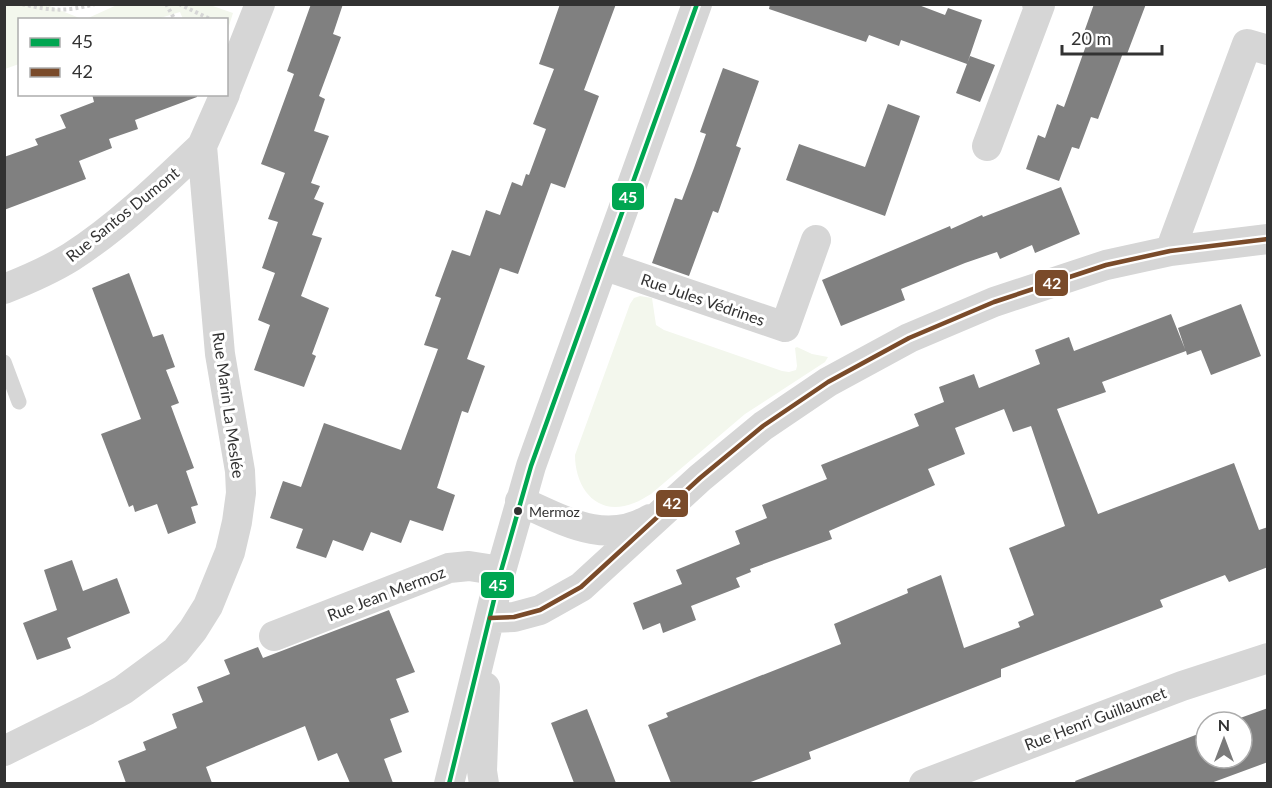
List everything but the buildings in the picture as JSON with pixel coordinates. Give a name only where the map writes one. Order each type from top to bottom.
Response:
[{"type":"street","points":[[228,85],[260,4]]},
{"type":"street","points":[[448,783],[520,501],[697,4]]},
{"type":"street","points":[[987,146],[1039,5]]},
{"type":"street","points":[[1170,251],[1247,44],[1268,50]]},
{"type":"street","name":"Rue Marin La Meslée","points":[[4,751],[123,690],[176,651],[208,606],[230,552],[241,493],[240,471],[220,354],[202,147],[224,96]]},
{"type":"street","name":"Rue Santos Dumont","points":[[4,290],[39,275],[72,256],[141,202],[202,147]]},
{"type":"street","points":[[490,618],[514,617],[540,609],[582,587],[731,451],[828,382],[909,338],[947,320],[1037,286],[1106,265],[1170,251],[1268,239]]},
{"type":"street","name":"Rue Jules Védrines","points":[[603,265],[784,327],[816,240]]},
{"type":"street","points":[[520,501],[574,525],[608,532],[635,528],[666,510]]},
{"type":"street","name":"Rue Jean Mermoz","points":[[274,636],[449,568],[469,566],[501,571]]},
{"type":"street","points":[[484,783],[482,771],[483,710],[490,618]]},
{"type":"street","name":"Rue Henri Guillaumet","points":[[924,783],[1171,689],[1268,658]]},
{"type":"lane","points":[[4,362],[19,402]]},
{"type":"path","points":[[22,4],[48,10],[71,10],[95,4]]},
{"type":"path","points":[[166,4],[174,18]]},
{"type":"path","points":[[179,4],[208,18]]},
{"type":"shaded area","points":[[119,4],[210,5],[233,13],[228,29],[228,18],[183,18],[180,12],[160,18],[88,18]]},
{"type":"shaded area","points":[[4,5],[47,5],[80,18],[18,18],[18,64],[5,69]]},
{"type":"shaded area","points":[[640,296],[652,298],[656,325],[664,330],[782,371],[796,370],[795,348],[797,347],[812,354],[828,357],[825,362],[745,414],[651,494],[634,503],[621,507],[610,507],[591,497],[584,489],[579,479],[575,455],[630,304],[634,298]]},
{"type":"transit line","name":"45","points":[[449,784],[501,571],[531,466],[697,4]]},
{"type":"transit line","name":"42","points":[[490,618],[514,617],[540,610],[581,587],[700,478],[763,426],[828,382],[909,338],[994,302],[1106,265],[1170,251],[1268,239]]},
{"type":"place","name":"Mermoz","points":[[518,511]]}]
